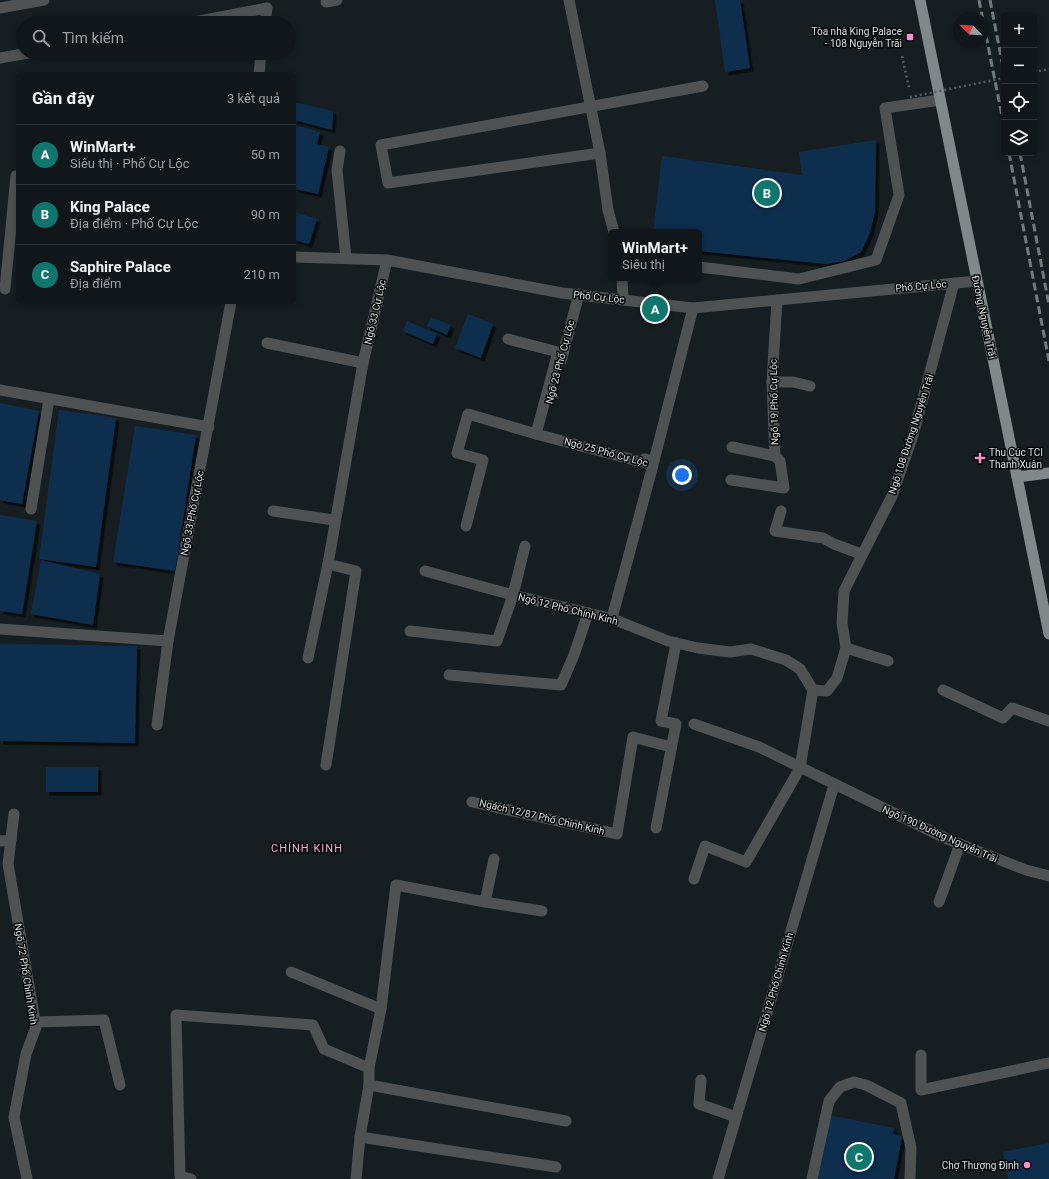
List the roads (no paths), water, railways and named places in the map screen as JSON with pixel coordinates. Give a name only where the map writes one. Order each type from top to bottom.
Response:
[{"type":"main road","name":"Đường Nguyễn Trãi","points":[[920,0],[1047,617],[1049,634]]},
{"type":"main road","points":[[1017,477],[1049,473]]},
{"type":"street","points":[[0,8],[44,0]]},
{"type":"street","points":[[569,0],[600,152],[608,210],[613,229]]},
{"type":"street","points":[[225,16],[266,8],[265,16]]},
{"type":"street","points":[[0,58],[16,55]]},
{"type":"street","points":[[259,72],[260,60]]},
{"type":"street","points":[[600,152],[388,183],[381,145],[703,86]]},
{"type":"street","points":[[702,267],[799,279],[876,260],[899,195],[885,108],[940,100]]},
{"type":"street","points":[[340,151],[337,170],[346,258]]},
{"type":"street","points":[[5,289],[16,176]]},
{"type":"street","name":"Phố Cự Lộc","points":[[296,257],[387,260],[579,294],[693,308],[977,281]]},
{"type":"street","name":"Ngõ 33 Cự Lộc","points":[[363,364],[387,260]]},
{"type":"street","points":[[622,281],[623,299]]},
{"type":"street","name":"Ngõ 108 Đường Nguyễn Trãi","points":[[846,648],[842,623],[844,591],[861,554],[892,496],[908,449],[938,349],[954,283]]},
{"type":"street","name":"Ngõ 23 Phố Cự Lộc","points":[[539,432],[579,294]]},
{"type":"street","name":"Ngõ 19 Phố Cự Lộc","points":[[775,456],[772,382],[777,300]]},
{"type":"street","name":"Ngõ 33 Phố Cự Lộc","points":[[157,725],[168,641],[231,304]]},
{"type":"street","points":[[466,526],[483,460],[456,452],[468,414],[654,462],[693,308]]},
{"type":"street","points":[[508,339],[558,352],[539,432]]},
{"type":"street","points":[[267,343],[363,364],[334,520],[328,564],[308,658]]},
{"type":"street","points":[[772,382],[792,382],[810,386]]},
{"type":"street","points":[[0,390],[209,427]]},
{"type":"street","points":[[31,509],[49,399]]},
{"type":"street","name":"Ngõ 25 Phố Cự Lộc","points":[[539,432],[653,465],[612,618]]},
{"type":"street","name":"Ngõ 19 Phố Cự Lộc","points":[[731,480],[784,488],[780,461],[775,456],[732,447]]},
{"type":"street","points":[[273,511],[334,520]]},
{"type":"street","points":[[781,511],[775,531],[824,538],[834,544],[861,554]]},
{"type":"street","points":[[410,631],[497,641],[513,595],[525,546]]},
{"type":"street","points":[[326,765],[356,572],[328,564]]},
{"type":"street","name":"Ngõ 12 Phố Chính Kinh","points":[[425,571],[513,595],[612,618],[640,631],[676,643],[698,648],[730,652],[751,649],[786,660],[800,669],[813,690]]},
{"type":"street","points":[[449,675],[561,685],[574,655],[588,613]]},
{"type":"street","points":[[0,630],[168,641]]},
{"type":"street","points":[[656,828],[676,724],[661,721],[676,643]]},
{"type":"street","points":[[694,879],[705,846],[746,862],[800,768],[813,690],[827,691],[837,678],[846,648],[888,661]]},
{"type":"street","points":[[943,690],[1003,718],[1012,708],[1049,720]]},
{"type":"street","name":"Ngõ 190 Đường Nguyễn Trãi","points":[[694,724],[759,747],[834,786],[960,844],[1026,870],[1049,876]]},
{"type":"street","name":"Ngách 12/87 Phố Chính Kinh","points":[[472,802],[617,834],[633,737],[671,747]]},
{"type":"street","name":"Ngõ 12 Phố Chính Kinh","points":[[718,1179],[834,786]]},
{"type":"street","name":"Ngõ 72 Phố Chính Kinh","points":[[14,814],[6,841],[8,864],[5,874],[36,1022],[36,1027],[26,1054],[14,1117],[26,1179]]},
{"type":"street","points":[[939,902],[960,844]]},
{"type":"street","points":[[485,902],[494,858]]},
{"type":"street","points":[[356,1179],[360,1137],[369,1085],[369,1068],[381,1009],[396,885],[542,911]]},
{"type":"street","points":[[291,972],[381,1009]]},
{"type":"street","points":[[191,1179],[180,1176],[176,1016],[313,1025],[324,1049],[369,1068]]},
{"type":"street","points":[[36,1022],[104,1020],[120,1085]]},
{"type":"street","points":[[921,1055],[921,1090],[1049,1063]]},
{"type":"street","points":[[701,1080],[699,1104],[736,1117]]},
{"type":"street","points":[[812,1179],[830,1101],[840,1087],[854,1082],[866,1085],[901,1102],[911,1148],[910,1179]]},
{"type":"street","points":[[369,1085],[566,1121]]},
{"type":"street","points":[[360,1137],[556,1167]]},
{"type":"railway","points":[[979,0],[1003,120]]},
{"type":"railway","points":[[990,0],[1001,57]]},
{"type":"railway","points":[[1010,156],[1049,361]]},
{"type":"railway","points":[[1021,156],[1049,305]]},
{"type":"place","name":"Tòa nhà King Palace - 108 Nguyễn Trãi","points":[[910,37]]},
{"type":"place","name":"King Palace","points":[[767,193]]},
{"type":"place","name":"WinMart+","points":[[655,309]]},
{"type":"place","name":"Thu Cúc TCI Thanh Xuân","points":[[980,458]]},
{"type":"place","name":"Saphire Palace","points":[[859,1157]]},
{"type":"place","name":"Chợ Thượng Đình","points":[[1027,1165]]},
{"type":"district","name":"CHÍNH KINH","points":[[307,848]]}]
